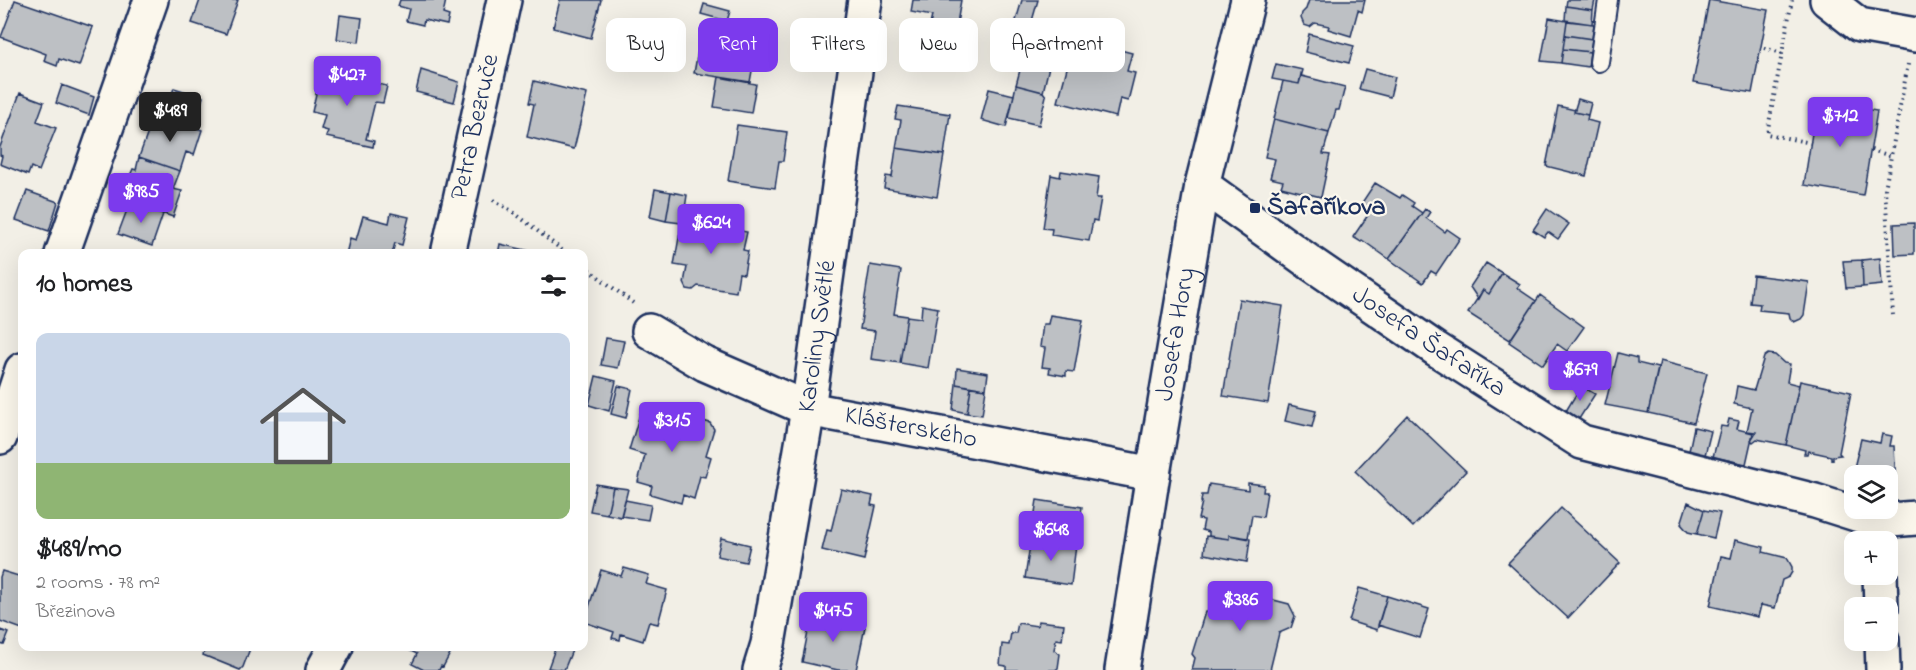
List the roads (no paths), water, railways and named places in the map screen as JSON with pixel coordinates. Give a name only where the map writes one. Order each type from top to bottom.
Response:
[{"type":"street","points":[[64,249],[151,0]]},
{"type":"street","name":"Petra Bezruče","points":[[449,249],[504,0]]},
{"type":"street","name":"Karoliny Světlé","points":[[760,670],[768,644],[808,409],[865,0]]},
{"type":"street","name":"Josefa Hory","points":[[1122,670],[1202,185],[1248,0]]},
{"type":"street","points":[[1827,0],[1859,26],[1915,35]]},
{"type":"street","name":"Josefa Šafaříka","points":[[1202,185],[1436,349],[1582,442],[1815,501],[1878,531],[1916,518]]},
{"type":"street","name":"Klášterského","points":[[649,331],[705,364],[808,409],[1153,474]]},
{"type":"street","points":[[0,437],[18,382]]},
{"type":"street","points":[[323,670],[333,651]]},
{"type":"street","points":[[1882,651],[1883,670]]},
{"type":"lane","points":[[1599,62],[1608,0]]},
{"type":"place","name":"Šafaříkova","points":[[1255,208]]}]
